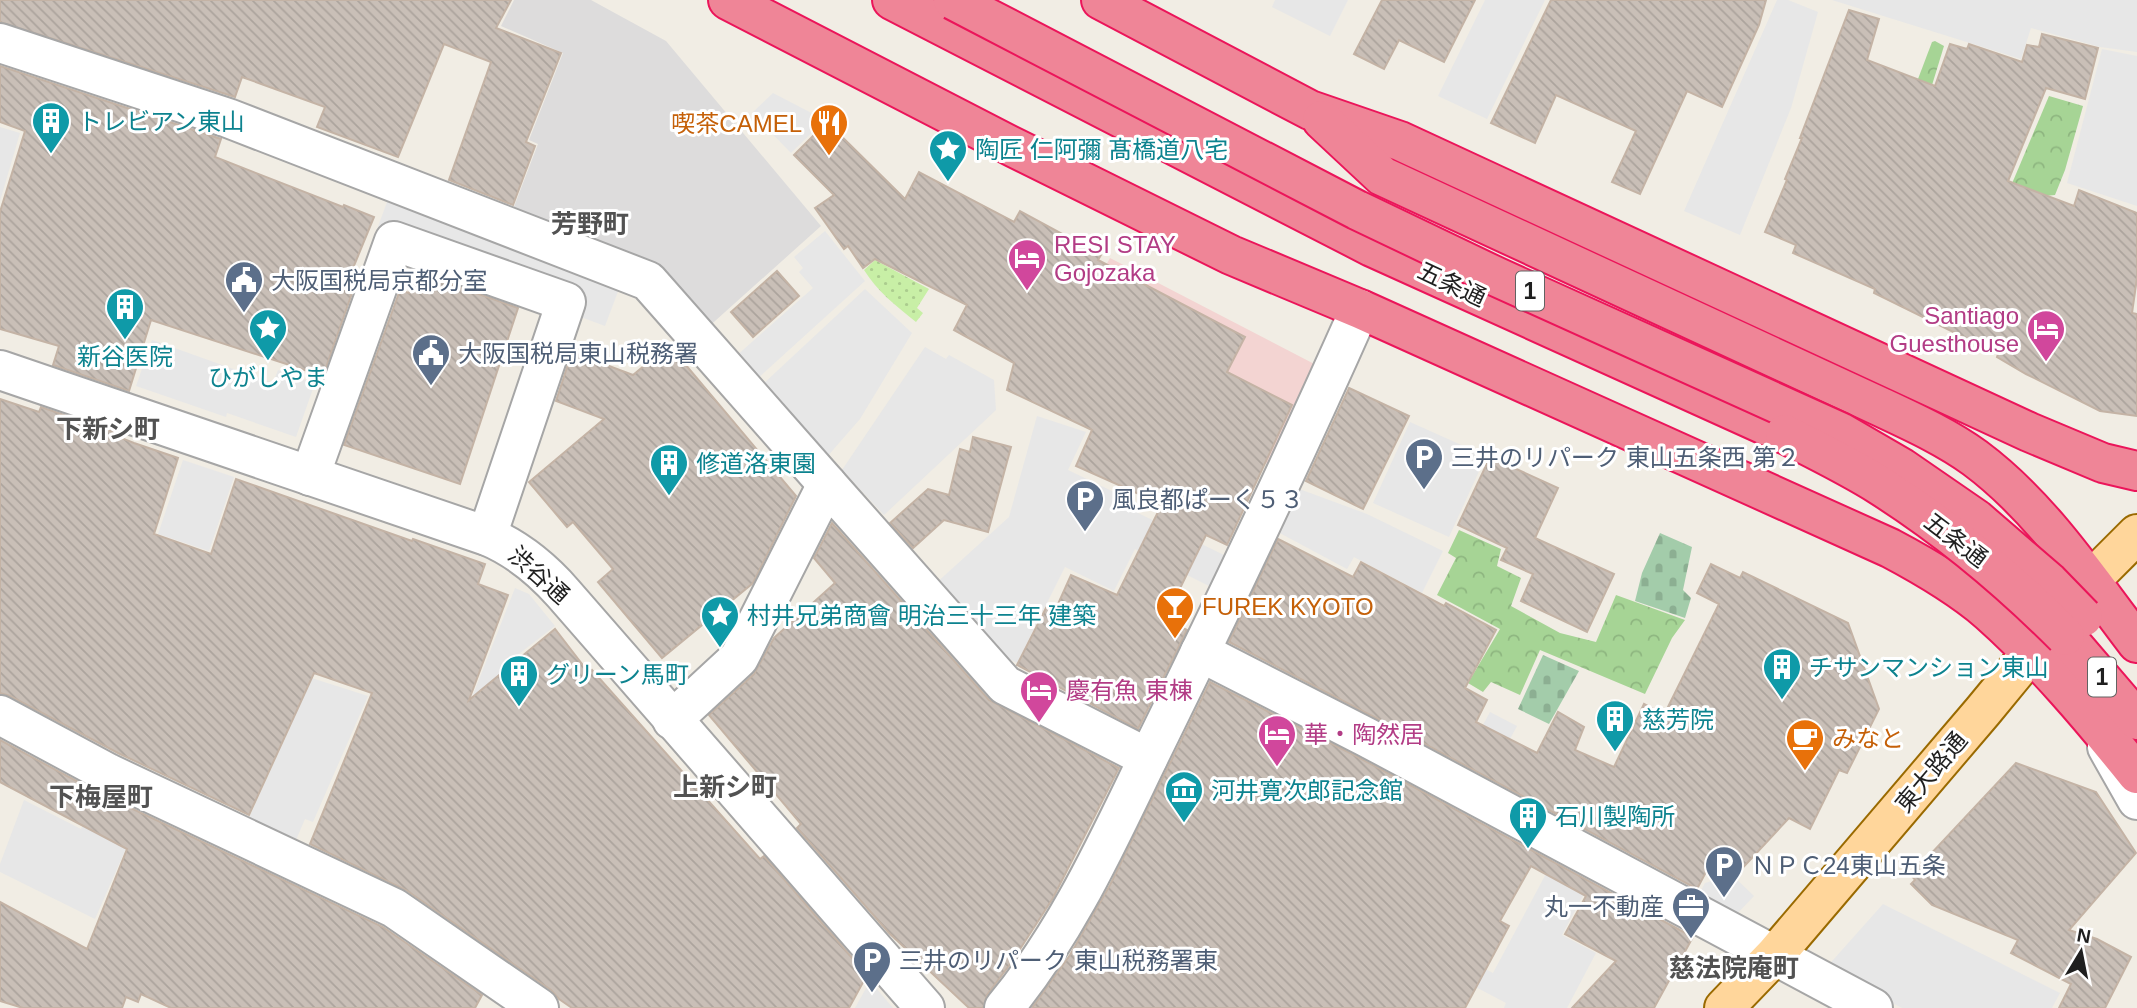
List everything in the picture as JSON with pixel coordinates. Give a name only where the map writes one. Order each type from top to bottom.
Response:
[{"type":"highway","name":"1","points":[[728,0],[1015,148],[1231,255],[1360,309],[1890,548],[1938,576],[1988,611],[2092,718],[2137,774]]},
{"type":"highway","name":"五条通","points":[[892,0],[1371,247],[1785,434],[1879,485],[1945,530],[2007,580],[2079,611]]},
{"type":"highway","name":"五条通","points":[[953,0],[1357,210],[1497,277],[1840,432],[1913,475],[1976,519],[2079,611]]},
{"type":"highway","name":"1","points":[[1101,0],[1310,110],[1400,141],[2040,437],[2103,463],[2137,471]]},
{"type":"highway","name":"1","points":[[1310,110],[1382,176],[1881,407],[1954,444],[2019,496],[2137,720]]},
{"type":"highway","name":"1","points":[[2079,611],[2137,643]]},
{"type":"highway","name":"1","points":[[2079,611],[2137,679]]},
{"type":"main road","name":"東大路通","points":[[1724,1008],[1774,956],[2031,654],[2079,611],[2137,534]]},
{"type":"street","points":[[0,43],[228,118],[648,281],[1005,685],[1148,758]]},
{"type":"street","points":[[310,476],[394,241],[566,302],[487,536]]},
{"type":"street","points":[[1004,1008],[1032,975],[1072,911],[1200,653],[1360,309]]},
{"type":"street","name":"渋谷通","points":[[0,370],[487,536],[519,552],[546,575],[925,1008]]},
{"type":"street","points":[[672,720],[739,658],[827,484]]},
{"type":"street","points":[[1200,653],[1389,749],[1873,1008]]},
{"type":"street","points":[[0,715],[108,773],[394,908],[538,1008]]},
{"type":"street","points":[[2092,718],[2137,800]]},
{"type":"shaded area","points":[[514,0],[591,0],[666,41],[821,226],[705,330],[512,212],[538,144],[529,140],[563,53],[501,26]]},
{"type":"shaded area","points":[[1275,0],[1348,0],[1330,36],[1272,7]]},
{"type":"shaded area","points":[[1485,0],[1545,0],[1487,119],[1438,96]]},
{"type":"shaded area","points":[[1777,0],[1788,0],[1818,12],[1791,108],[1740,235],[1684,211]]},
{"type":"shaded area","points":[[1832,0],[2137,0],[2137,52],[2100,47],[2031,28],[2021,59]]},
{"type":"shaded area","points":[[2102,49],[2137,56],[2137,206],[2067,183]]},
{"type":"shaded area","points":[[773,93],[825,120],[791,153],[752,113]]},
{"type":"shaded area","points":[[0,127],[20,133],[0,201]]},
{"type":"shaded area","points":[[390,194],[622,281],[605,326],[373,240]]},
{"type":"shaded area","points":[[825,231],[865,281],[756,380],[735,357],[813,288],[799,272],[803,268],[794,257]]},
{"type":"shaded area","points":[[1110,258],[1322,368],[1272,466],[1228,444],[1044,377]]},
{"type":"shaded area","points":[[865,289],[912,333],[860,419],[826,458],[761,386]]},
{"type":"shaded area","points":[[152,340],[273,383],[278,370],[315,383],[296,437],[227,413],[226,417],[136,386]]},
{"type":"shaded area","points":[[925,347],[946,359],[949,355],[994,380],[996,410],[884,515],[842,470]]},
{"type":"shaded area","name":"風良都ぱーく５３","points":[[1037,416],[1086,432],[1068,470],[1139,504],[1136,512],[1226,556],[1211,587],[1135,549],[1114,591],[1065,567],[1017,663],[992,650],[934,585],[1009,517]]},
{"type":"shaded area","name":"三井のリパーク 東山五条西 第２","points":[[1410,422],[1486,456],[1449,537],[1373,503]]},
{"type":"shaded area","points":[[183,460],[234,477],[209,551],[158,534]]},
{"type":"shaded area","points":[[1294,487],[1367,514],[1443,551],[1422,593],[1354,557],[1347,569],[1274,530]]},
{"type":"shaded area","points":[[515,588],[529,594],[555,626],[515,657],[485,711],[469,705]]},
{"type":"shaded area","points":[[277,667],[368,696],[313,822],[305,819],[296,840],[248,820],[294,719],[264,705]]},
{"type":"shaded area","points":[[1490,712],[1517,726],[1485,785],[1458,771]]},
{"type":"shaded area","points":[[105,785],[145,805],[95,919],[0,872],[0,864],[24,800],[81,829]]},
{"type":"shaded area","points":[[1556,855],[1594,875],[1562,935],[1596,953],[1567,1008],[1504,1008],[1506,1003],[1430,963],[1440,945],[1493,973]]},
{"type":"shaded area","name":"ＮＰＣ24東山五条","points":[[1732,875],[1754,896],[1731,920],[1695,902],[1705,883]]},
{"type":"shaded area","points":[[1883,904],[2060,993],[2052,1008],[1902,1008],[1825,969]]},
{"type":"shaded area","name":"三井のリパーク 東山税務署東","points":[[870,981],[893,1008],[855,1008]]},
{"type":"green space","points":[[1932,42],[1944,46],[1925,108],[1904,116]]},
{"type":"green space","points":[[2049,96],[2083,106],[2055,195],[2005,200]]},
{"type":"green space","points":[[875,260],[929,289],[917,308],[923,313],[916,322],[869,278],[864,270]]},
{"type":"green space","points":[[1459,530],[1501,549],[1497,566],[1521,578],[1511,606],[1560,633],[1596,642],[1616,595],[1685,620],[1672,638],[1645,694],[1540,650],[1520,695],[1491,682],[1483,692],[1468,683],[1500,629],[1437,595],[1456,558],[1448,553]]},
{"type":"green space","points":[[1660,533],[1692,547],[1683,590],[1691,598],[1685,618],[1635,601],[1642,573]]},
{"type":"green space","points":[[1543,655],[1579,671],[1549,724],[1518,709]]},
{"type":"building","points":[[0,0],[511,0],[496,28],[561,53],[526,142],[535,146],[513,205],[449,180],[491,62],[444,44],[398,157],[317,127],[325,107],[242,77],[235,97],[0,22]]},
{"type":"building","points":[[1382,0],[1475,0],[1444,62],[1399,40],[1384,69],[1354,54]]},
{"type":"building","points":[[1551,0],[1766,0],[1759,25],[1722,107],[1687,91],[1640,194],[1612,182],[1636,131],[1556,95],[1535,143],[1491,123]]},
{"type":"building","points":[[1849,10],[1879,19],[1867,60],[1935,86],[1950,44],[1967,49],[1969,44],[2022,62],[2027,45],[2039,47],[2042,34],[2098,48],[2085,99],[2046,88],[2008,181],[2074,206],[2079,190],[2137,213],[2137,278],[2132,313],[2137,314],[2137,416],[2100,411],[2026,374],[1997,357],[1998,354],[1874,293],[1875,289],[1793,253],[1796,245],[1765,232],[1787,180],[1785,179]]},
{"type":"building","points":[[0,66],[221,139],[215,157],[374,217],[351,273],[358,276],[323,376],[151,320],[129,391],[53,365],[59,346],[0,329],[0,212],[25,131],[0,122]]},
{"type":"building","points":[[827,122],[905,199],[919,172],[1014,222],[1020,211],[1101,255],[1098,260],[1245,337],[1227,372],[1292,405],[1227,545],[1206,535],[1165,619],[1187,630],[1138,729],[1017,665],[1046,608],[1054,613],[1071,575],[1117,595],[1158,512],[1145,506],[1148,498],[1076,466],[1092,430],[1007,390],[1014,363],[954,330],[967,305],[875,259],[863,268],[848,246],[844,249],[815,208],[834,195],[794,155]]},
{"type":"building","points":[[777,271],[799,296],[753,337],[731,312]]},
{"type":"building","name":"大阪国税局東山税務署","points":[[417,272],[518,308],[460,484],[344,445],[400,290],[409,293]]},
{"type":"building","name":"修道洛東園","points":[[669,345],[796,496],[753,583],[662,658],[598,582],[613,569],[573,522],[567,527],[529,482],[604,419],[556,401],[572,352],[633,375]]},
{"type":"building","points":[[1349,388],[1409,416],[1363,509],[1306,481]]},
{"type":"building","points":[[0,399],[39,412],[41,407],[117,433],[116,436],[178,458],[154,534],[211,554],[236,479],[485,564],[478,584],[508,595],[469,700],[555,629],[589,673],[592,670],[760,859],[764,856],[867,975],[849,1008],[572,1008],[551,990],[406,890],[310,844],[372,693],[314,673],[249,815],[0,693]]},
{"type":"building","points":[[973,437],[1011,447],[988,532],[944,520],[913,548],[890,523],[928,489],[949,495],[960,449],[970,452]]},
{"type":"building","points":[[1490,457],[1558,488],[1535,538],[1614,574],[1587,632],[1521,601],[1533,574],[1501,560],[1507,548],[1458,525]]},
{"type":"building","points":[[832,523],[989,700],[1119,768],[1053,898],[987,995],[983,1008],[969,1008],[889,933],[797,828],[801,824],[709,715],[754,674],[774,638],[835,583],[814,558]]},
{"type":"building","points":[[1278,539],[1353,577],[1361,562],[1496,630],[1465,688],[1487,700],[1476,722],[1537,753],[1558,712],[1584,727],[1575,750],[1614,767],[1644,704],[1664,715],[1719,604],[1697,593],[1711,564],[1740,578],[1743,572],[1848,623],[1879,709],[1847,773],[1839,770],[1810,829],[1789,818],[1736,875],[1715,855],[1697,889],[1229,642]]},
{"type":"building","points":[[1210,682],[1356,756],[1693,937],[1654,1008],[1572,1008],[1616,961],[1565,934],[1586,896],[1531,866],[1500,921],[1509,926],[1465,1008],[1032,1008],[1070,955],[1110,885]]},
{"type":"building","points":[[0,740],[99,793],[383,927],[482,995],[475,1008],[171,1008],[141,994],[138,1002],[126,997],[122,1008],[23,1008],[0,1001],[0,902],[87,949],[127,849],[0,782]]},
{"type":"building","points":[[2016,763],[2096,792],[2136,853],[2069,930],[2097,939],[2131,957],[2105,1008],[2059,1008],[2071,984],[2011,953],[2018,940],[1932,905],[1911,884],[1915,880],[1911,875]]},
{"type":"place","name":"トレビアン東山","points":[[51,155]]},
{"type":"place","name":"喫茶CAMEL","points":[[829,157]]},
{"type":"place","name":"陶匠 仁阿彌 髙橋道八宅","points":[[948,183]]},
{"type":"place","name":"RESI STAY Gojozaka","points":[[1027,292]]},
{"type":"place","name":"大阪国税局京都分室","points":[[244,314]]},
{"type":"place","name":"新谷医院","points":[[125,341]]},
{"type":"place","name":"ひがしやま","points":[[268,362]]},
{"type":"place","name":"Santiago Guesthouse","points":[[2046,363]]},
{"type":"place","name":"大阪国税局東山税務署","points":[[431,387]]},
{"type":"place","name":"三井のリパーク 東山五条西 第２","points":[[1424,491]]},
{"type":"place","name":"修道洛東園","points":[[669,497]]},
{"type":"place","name":"風良都ぱーく５３","points":[[1085,533]]},
{"type":"place","name":"FUREK KYOTO","points":[[1175,640]]},
{"type":"place","name":"村井兄弟商會 明治三十三年 建築","points":[[720,649]]},
{"type":"place","name":"チサンマンション東山","points":[[1782,701]]},
{"type":"place","name":"グリーン馬町","points":[[519,708]]},
{"type":"place","name":"慶有魚 東棟","points":[[1039,724]]},
{"type":"place","name":"慈芳院","points":[[1615,753]]},
{"type":"place","name":"華・陶然居","points":[[1277,768]]},
{"type":"place","name":"みなと","points":[[1805,772]]},
{"type":"place","name":"河井寛次郎記念館","points":[[1184,824]]},
{"type":"place","name":"石川製陶所","points":[[1528,850]]},
{"type":"place","name":"ＮＰＣ24東山五条","points":[[1724,899]]},
{"type":"place","name":"丸一不動産","points":[[1691,940]]},
{"type":"place","name":"三井のリパーク 東山税務署東","points":[[872,994]]},
{"type":"district","name":"芳野町","points":[[590,224]]},
{"type":"district","name":"下新シ町","points":[[108,429]]},
{"type":"district","name":"上新シ町","points":[[725,787]]},
{"type":"district","name":"下梅屋町","points":[[101,797]]},
{"type":"district","name":"慈法院庵町","points":[[1734,968]]}]
